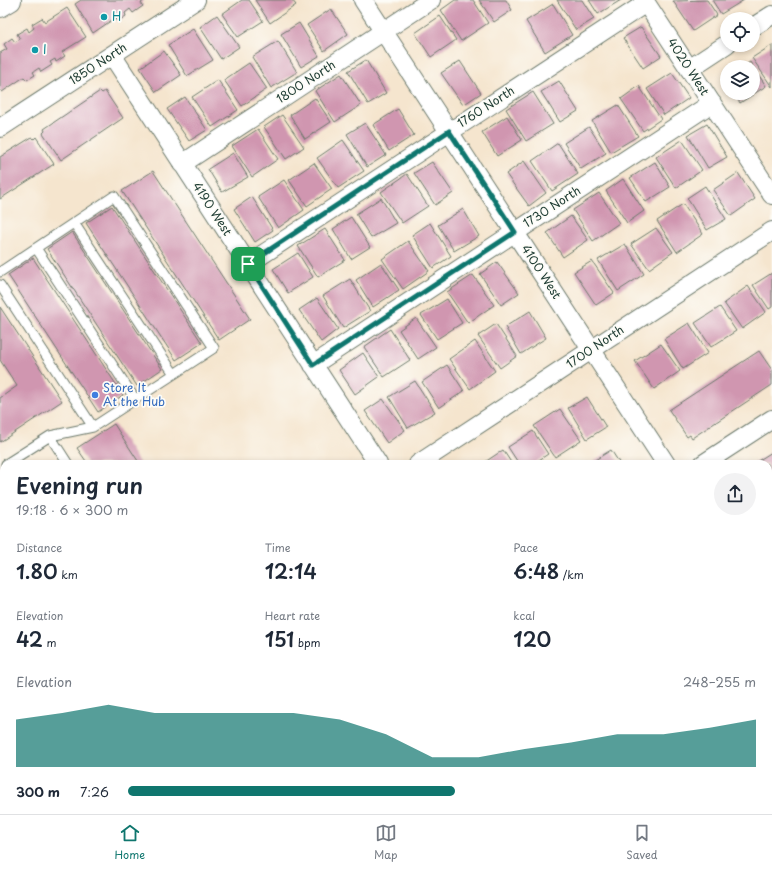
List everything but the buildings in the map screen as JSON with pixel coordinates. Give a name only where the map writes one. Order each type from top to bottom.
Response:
[{"type":"street","points":[[0,6],[10,0]]},
{"type":"street","name":"1850 North","points":[[0,128],[196,0]]},
{"type":"street","name":"4100 West","points":[[363,0],[663,460]]},
{"type":"street","name":"1800 North","points":[[182,164],[430,0]]},
{"type":"street","name":"4020 West","points":[[645,2],[772,195]]},
{"type":"street","name":"1760 North","points":[[248,264],[645,2]]},
{"type":"street","points":[[760,23],[772,15]]},
{"type":"street","points":[[689,69],[720,49]]},
{"type":"street","name":"4190 West","points":[[112,56],[375,460]]},
{"type":"street","name":"1730 North","points":[[313,365],[712,103]]},
{"type":"street","name":"1700 North","points":[[424,460],[772,231]]},
{"type":"street","points":[[709,460],[772,419]]},
{"type":"lane","points":[[0,272],[114,196],[214,348],[93,427],[50,436],[13,460]]},
{"type":"lane","points":[[74,223],[174,374]]},
{"type":"lane","points":[[36,248],[134,400]]},
{"type":"lane","points":[[0,285],[93,427]]},
{"type":"lane","points":[[50,436],[65,460]]},
{"type":"place","name":"H","points":[[104,17]]},
{"type":"place","name":"I","points":[[35,50]]},
{"type":"place","name":"Store It At the Hub","points":[[95,395]]},
{"type":"route","points":[[449,131],[515,232],[313,365],[248,264],[449,131]]}]
